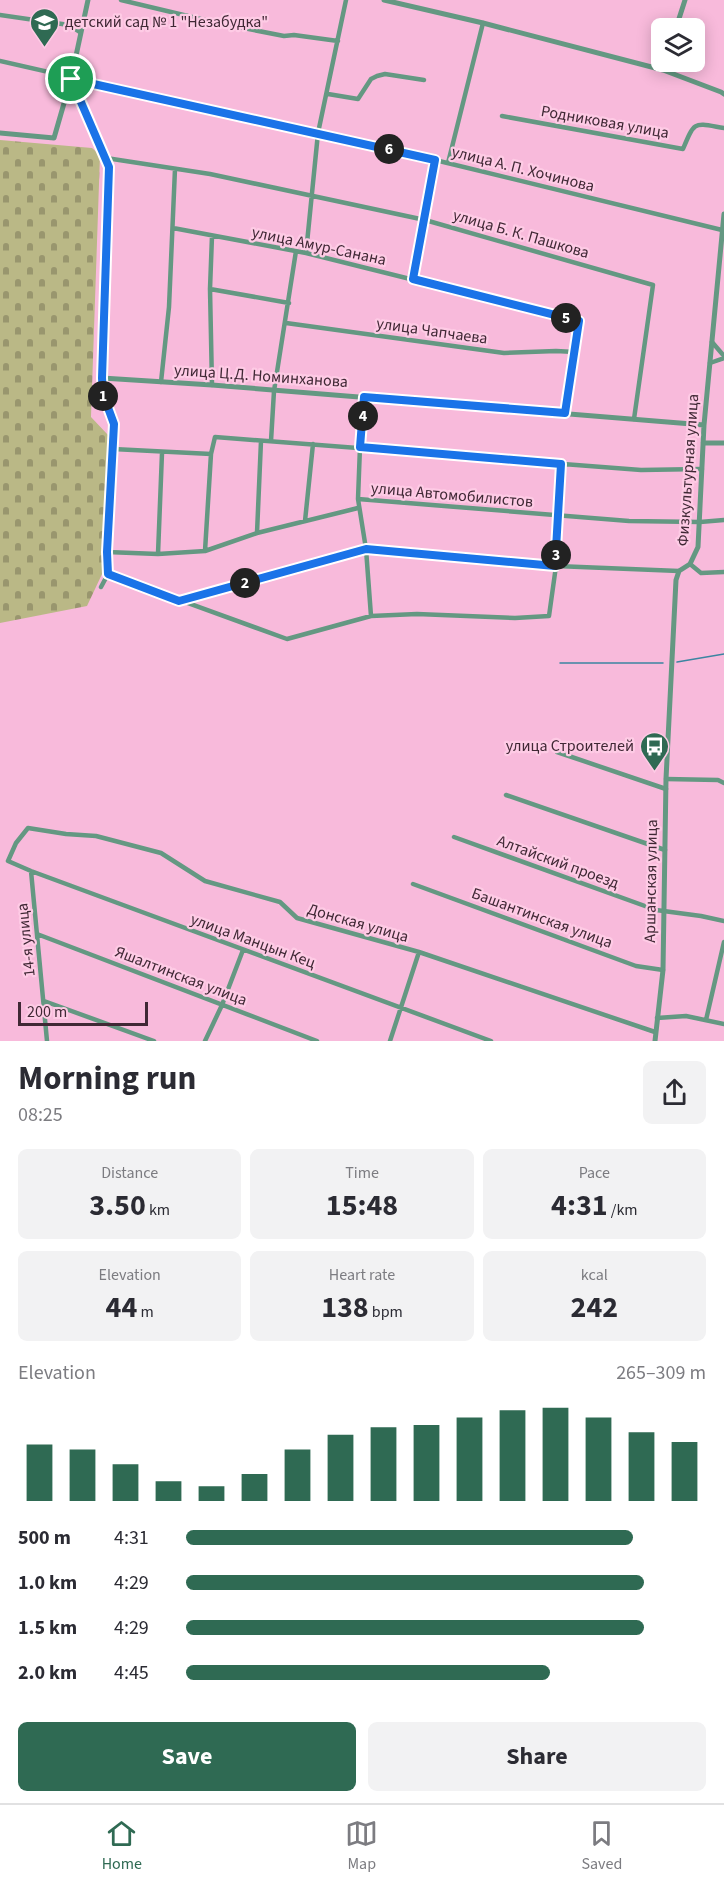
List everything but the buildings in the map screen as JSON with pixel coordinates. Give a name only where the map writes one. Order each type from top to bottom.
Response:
[{"type":"street","points":[[0,133],[54,138],[71,79],[88,0]]},
{"type":"street","points":[[121,0],[284,36],[294,35],[338,41]]},
{"type":"street","points":[[306,253],[318,133],[346,0]]},
{"type":"street","points":[[384,0],[651,66]]},
{"type":"street","points":[[679,18],[685,0]]},
{"type":"street","points":[[0,15],[69,25],[81,32]]},
{"type":"street","points":[[448,164],[483,23]]},
{"type":"street","name":"улица А. П. Хочинова","points":[[0,61],[435,160],[722,230]]},
{"type":"street","points":[[670,72],[723,93]]},
{"type":"street","points":[[328,94],[357,99],[371,80],[385,74],[424,80]]},
{"type":"street","points":[[71,79],[109,167],[102,378],[103,394],[114,424],[107,552],[108,574],[101,587]]},
{"type":"street","name":"Родниковая улица","points":[[502,116],[683,149],[692,128],[699,123],[724,128]]},
{"type":"street","name":"улица Б. К. Пашкова","points":[[106,158],[175,169],[425,220],[653,285],[634,419]]},
{"type":"street","points":[[413,279],[435,160]]},
{"type":"street","points":[[161,382],[167,334],[175,169]]},
{"type":"street","name":"Физкультурная улица","points":[[679,571],[690,564],[698,547],[704,425],[721,272],[724,214]]},
{"type":"street","name":"улица Амур-Санана","points":[[173,228],[306,253],[579,321],[565,413]]},
{"type":"street","points":[[212,236],[210,289],[212,385]]},
{"type":"street","points":[[271,441],[274,391],[296,251]]},
{"type":"street","points":[[210,289],[289,303]]},
{"type":"street","name":"улица Чапчаева","points":[[285,324],[504,353],[575,352]]},
{"type":"street","points":[[710,363],[724,357],[712,342]]},
{"type":"street","name":"улица Ц.Д. Номинханова","points":[[102,378],[704,425]]},
{"type":"street","points":[[364,397],[358,508],[366,549],[371,616]]},
{"type":"street","points":[[206,551],[211,454],[215,437],[641,470],[702,469]]},
{"type":"street","points":[[257,533],[261,441]]},
{"type":"street","points":[[704,442],[724,443]]},
{"type":"street","points":[[305,521],[313,444]]},
{"type":"street","points":[[113,449],[211,454]]},
{"type":"street","points":[[158,554],[162,453]]},
{"type":"street","points":[[108,574],[287,639],[371,616],[417,614],[514,618],[549,616],[555,566],[561,464]]},
{"type":"street","name":"улица Автомобилистов","points":[[358,499],[628,521],[724,520]]},
{"type":"street","name":"улица Автомобилистов","points":[[107,552],[158,554],[206,551],[257,533],[358,508]]},
{"type":"street","points":[[179,601],[366,549],[555,566],[679,571]]},
{"type":"street","points":[[690,564],[701,573],[724,572]]},
{"type":"street","name":"Аршанская улица","points":[[655,1041],[663,970],[666,779],[676,580],[679,571]]},
{"type":"street","points":[[557,752],[666,789]]},
{"type":"street","points":[[718,780],[724,776]]},
{"type":"street","points":[[666,779],[718,780],[724,783]]},
{"type":"street","points":[[506,795],[665,850]]},
{"type":"street","name":"Донская улица","points":[[8,861],[16,843],[28,828],[96,836],[160,853],[205,881],[280,902],[297,918],[419,952],[655,1032]]},
{"type":"street","name":"Алтайский проезд","points":[[454,837],[656,910],[724,921]]},
{"type":"street","name":"улица Манцын Кец","points":[[8,861],[31,872],[491,1041]]},
{"type":"street","name":"14-я улица","points":[[31,872],[47,1041]]},
{"type":"street","name":"Башантинская улица","points":[[413,884],[636,966],[663,970]]},
{"type":"street","name":"Яшалтинская улица","points":[[37,934],[317,1041]]},
{"type":"street","points":[[706,1020],[724,942]]},
{"type":"street","points":[[205,1041],[222,1005],[243,950]]},
{"type":"street","points":[[390,1041],[419,952]]},
{"type":"street","points":[[44,1001],[154,1041]]},
{"type":"street","points":[[657,1018],[686,1016],[724,1024]]},
{"type":"green space","points":[[0,140],[92,148],[100,155],[91,417],[108,435],[103,572],[87,606],[0,623]]},
{"type":"waterway","points":[[677,662],[724,654]]},
{"type":"waterway","points":[[560,663],[663,663]]},
{"type":"place","name":"детский сад № 1 \"Незабудка\"","points":[[44,48]]},
{"type":"place","name":"улица Строителей","points":[[655,772]]},
{"type":"route","points":[[71,79],[435,160],[413,279],[579,321],[565,413],[364,397],[360,447],[561,464],[555,566],[366,549],[179,601],[108,574],[107,552],[114,424],[103,394],[102,378],[109,167],[71,79]]}]
